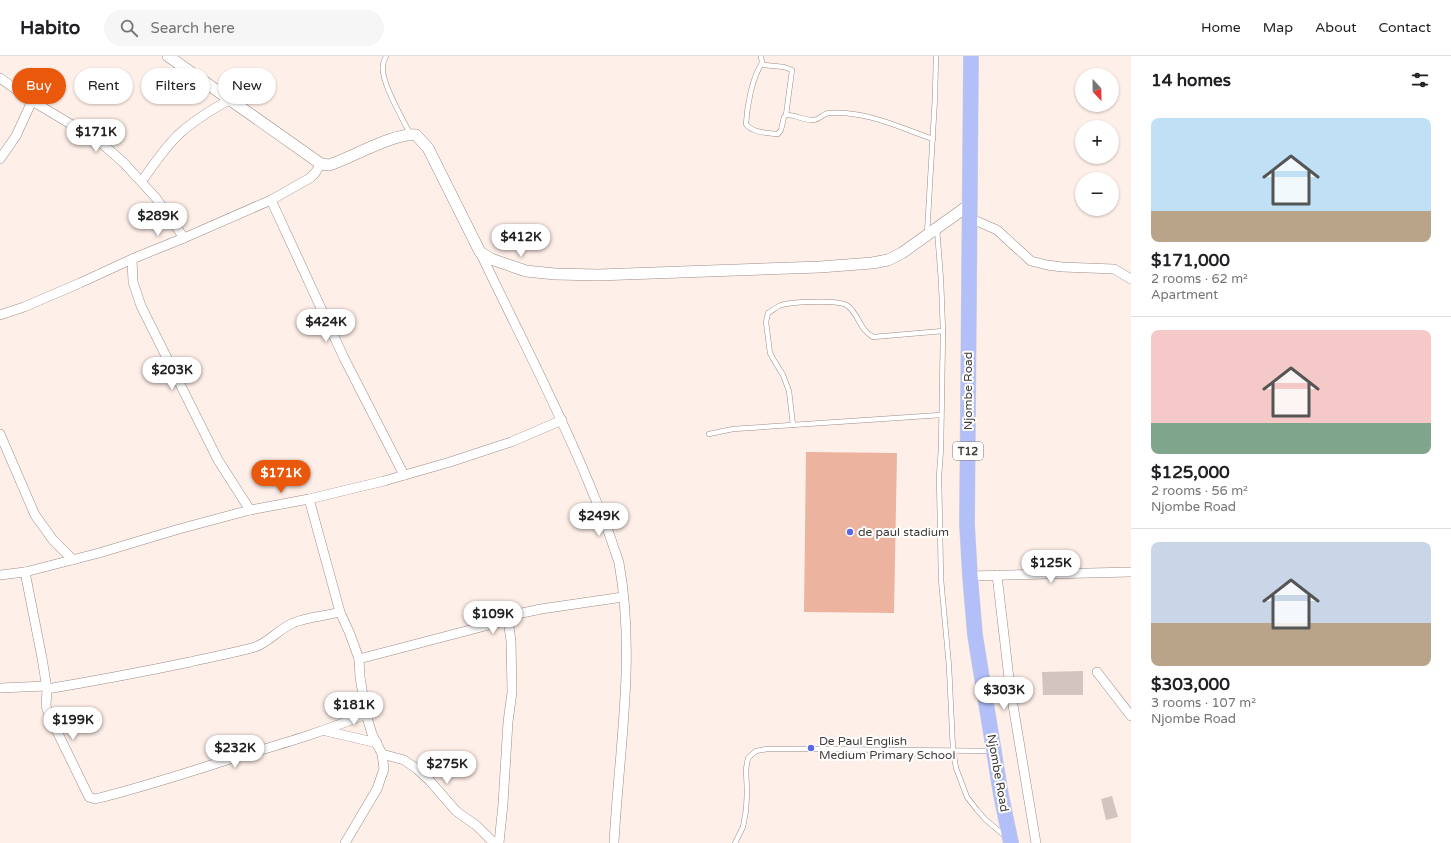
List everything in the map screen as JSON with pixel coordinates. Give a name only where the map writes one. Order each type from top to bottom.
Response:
[{"type":"highway","name":"Njombe Road","points":[[971,56],[967,524],[975,634],[1001,795],[1011,842]]},
{"type":"street","points":[[168,56],[218,92]]},
{"type":"street","points":[[0,78],[12,87]]},
{"type":"street","points":[[0,159],[16,136],[31,104]]},
{"type":"street","points":[[37,104],[99,141],[124,163],[156,198],[184,238]]},
{"type":"street","points":[[142,181],[155,162],[178,135],[202,116],[222,104]]},
{"type":"street","points":[[235,104],[321,164],[329,165],[379,144],[410,134],[416,135],[428,148],[562,420],[606,525],[618,561],[623,597],[627,671],[625,715],[614,843]]},
{"type":"street","points":[[0,315],[24,307],[271,200],[310,178],[316,173],[321,164]]},
{"type":"street","points":[[271,200],[344,358],[404,476]]},
{"type":"street","points":[[480,252],[491,259],[526,271],[555,274],[598,275],[820,267],[872,263],[888,260],[902,253],[937,227],[969,212],[997,230],[1031,261],[1062,267],[1114,269],[1131,279]]},
{"type":"street","points":[[132,259],[133,282],[140,306],[218,460],[250,510]]},
{"type":"street","points":[[0,575],[25,572],[73,560],[250,510],[310,499],[404,476],[511,442],[562,420]]},
{"type":"street","points":[[0,434],[35,515],[53,540],[73,560]]},
{"type":"street","points":[[310,499],[340,612],[359,659],[360,677],[366,714],[372,734],[382,754],[384,770],[377,789],[345,843]]},
{"type":"street","points":[[25,572],[46,688],[46,706],[52,724],[89,797],[94,799],[143,787],[326,730],[366,714]]},
{"type":"street","points":[[970,576],[1131,572]]},
{"type":"street","points":[[997,575],[1010,687],[1036,843]]},
{"type":"street","points":[[359,659],[508,620],[522,613],[623,597]]},
{"type":"street","points":[[0,688],[46,688],[169,666],[239,651],[266,642],[284,628],[300,620],[340,612]]},
{"type":"street","points":[[499,843],[508,722],[512,692],[511,641],[508,620]]},
{"type":"street","points":[[1097,672],[1131,716]]},
{"type":"street","points":[[326,730],[377,743]]},
{"type":"street","points":[[382,754],[404,760],[417,769],[430,781],[456,811],[477,826],[494,843]]},
{"type":"lane","points":[[386,56],[383,65],[383,73],[393,99],[410,134]]},
{"type":"lane","points":[[761,56],[762,63],[756,72],[748,107],[746,124],[748,127],[757,131],[778,134],[781,130],[784,117],[786,115],[792,70],[790,68],[764,65],[762,63]]},
{"type":"lane","points":[[927,235],[936,56]]},
{"type":"lane","points":[[786,115],[813,120],[828,113],[847,112],[863,114],[933,139]]},
{"type":"lane","points":[[937,227],[943,331],[941,448],[939,476],[941,579],[949,666],[953,750],[956,768],[968,797],[986,820],[1011,842]]},
{"type":"lane","points":[[793,425],[788,391],[783,375],[770,353],[766,322],[768,313],[779,306],[792,303],[838,302],[848,306],[867,334],[874,337],[943,331]]},
{"type":"lane","points":[[709,434],[733,429],[941,415]]},
{"type":"lane","points":[[735,843],[743,827],[746,810],[746,769],[748,758],[756,751],[767,749],[812,748],[994,752]]},
{"type":"shaded area","name":"de paul stadium","points":[[806,452],[897,453],[894,613],[804,612]]},
{"type":"building","points":[[1083,671],[1083,695],[1043,695],[1042,672]]},
{"type":"building","points":[[1112,796],[1118,817],[1106,820],[1101,799]]},
{"type":"place","name":"de paul stadium","points":[[850,532]]},
{"type":"place","name":"De Paul English Medium Primary School","points":[[811,748]]}]
